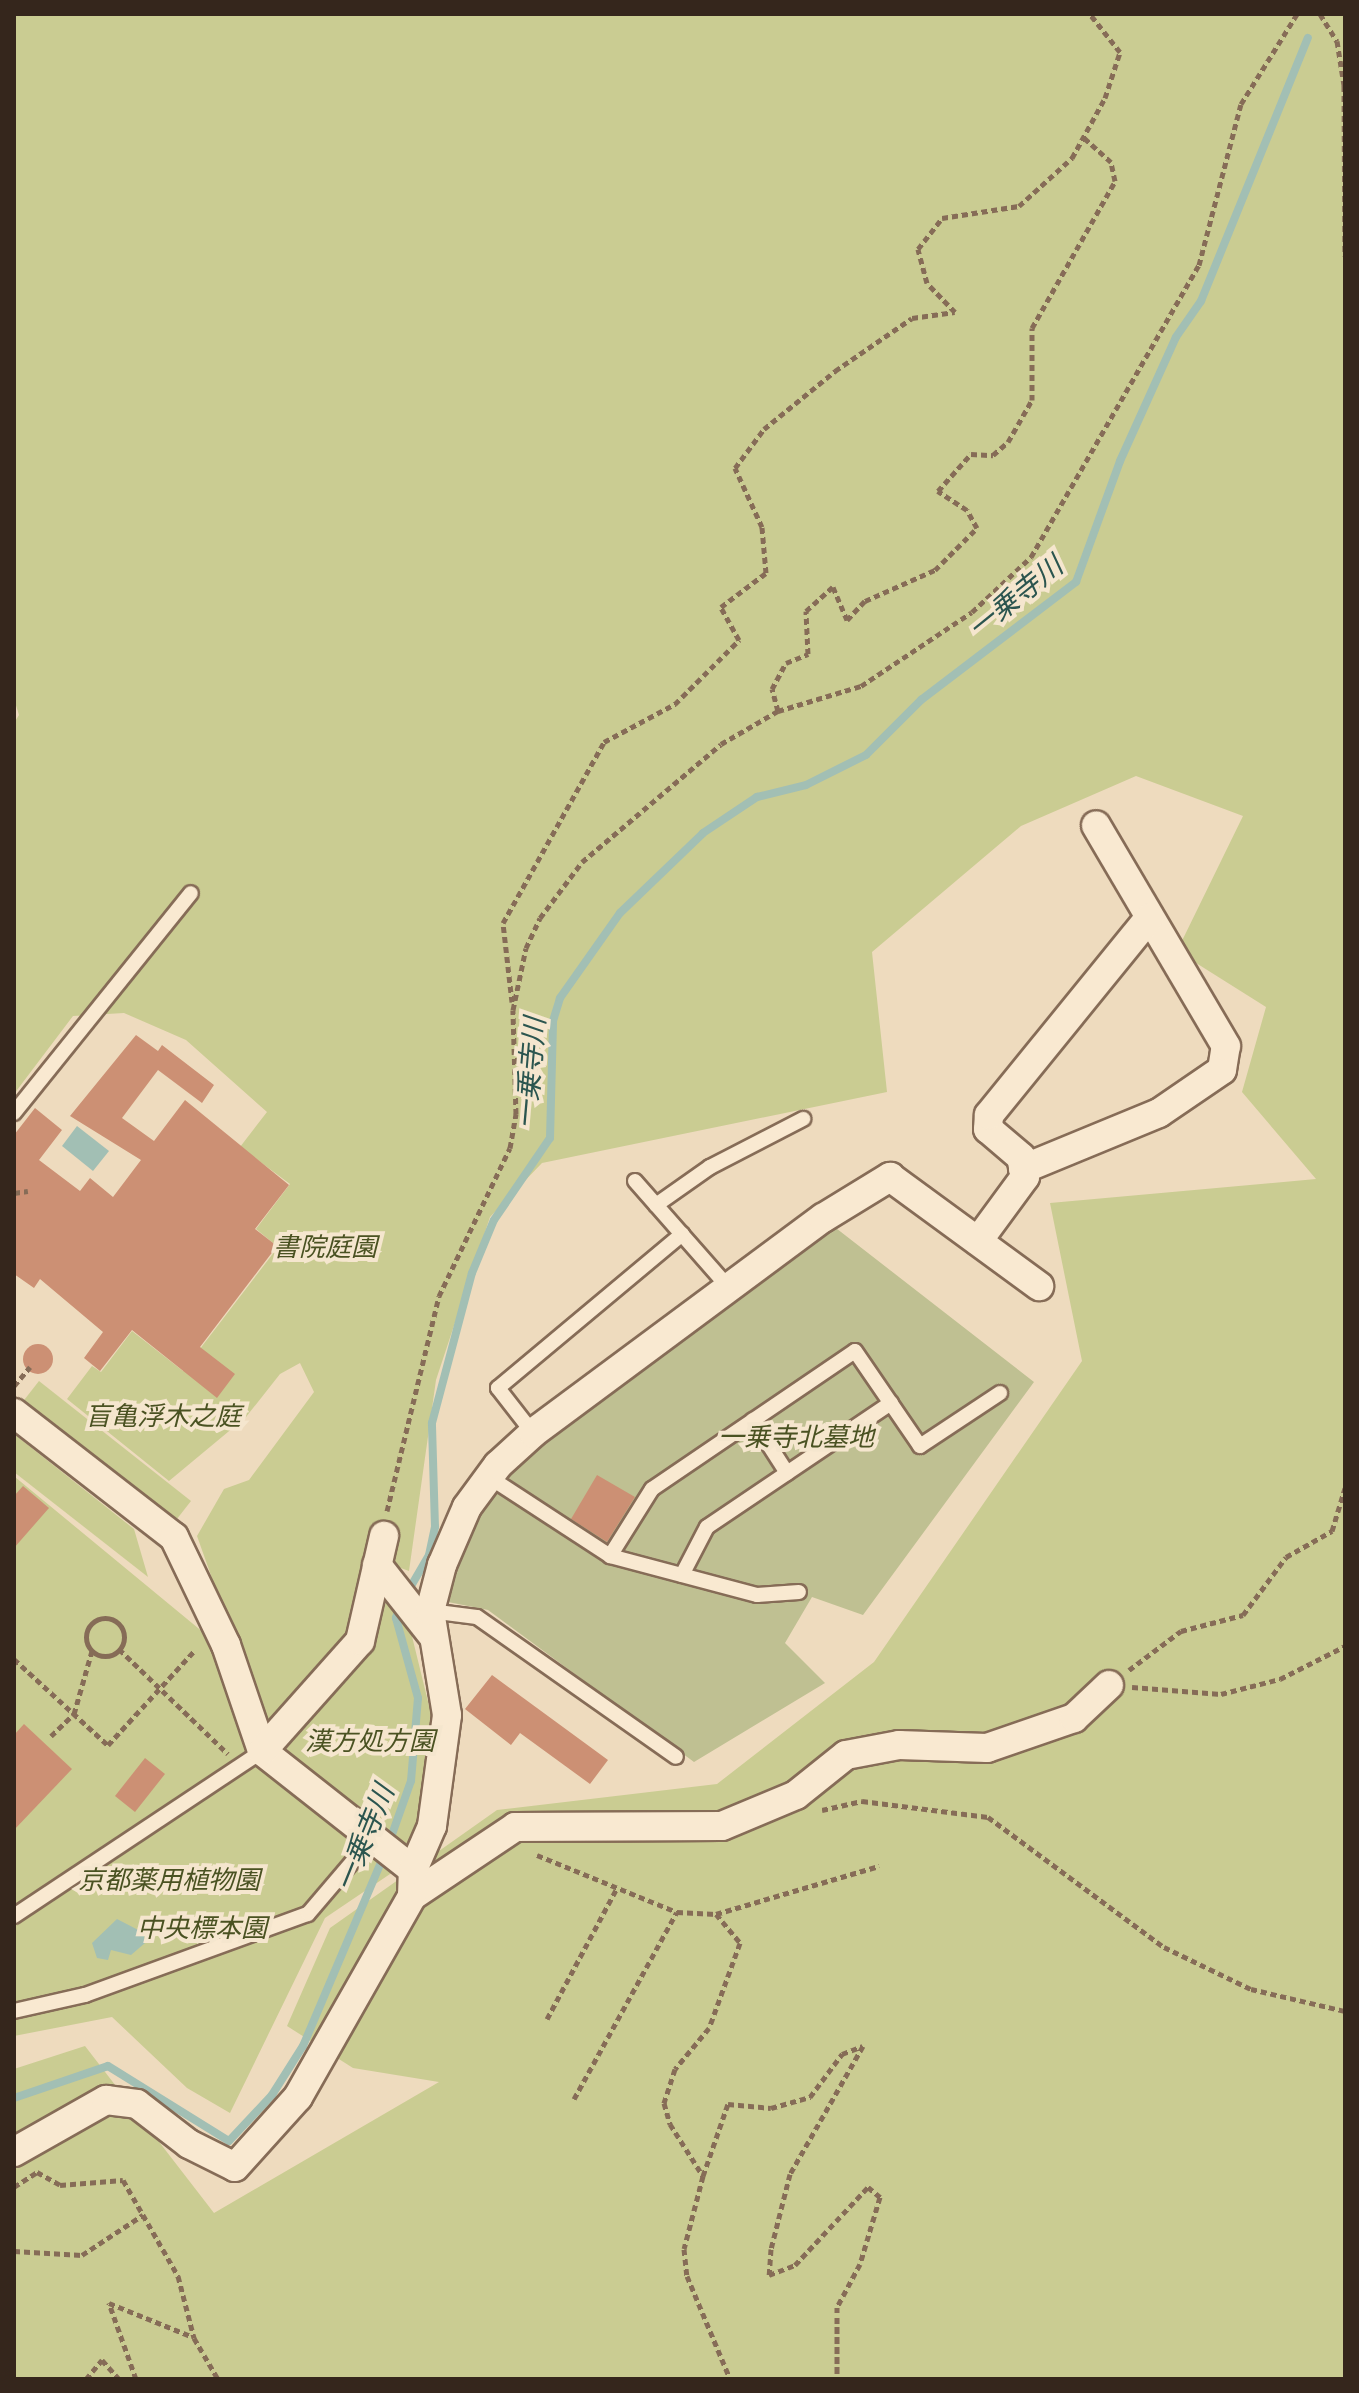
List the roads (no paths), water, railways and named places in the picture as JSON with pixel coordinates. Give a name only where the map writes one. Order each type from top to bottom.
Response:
[{"type":"street","points":[[1023,1169],[1159,1113],[1222,1070],[1226,1046],[1096,825]]},
{"type":"street","points":[[978,1241],[1025,1177],[1021,1157],[988,1129],[989,1115],[1149,918]]},
{"type":"street","points":[[425,1618],[467,1507],[489,1477],[533,1433],[729,1288],[890,1177],[1039,1286]]},
{"type":"street","points":[[14,1413],[174,1537],[226,1645],[251,1758],[371,1840],[413,1883],[431,1889],[494,1836],[539,1823],[722,1826],[770,1809],[846,1755],[899,1745],[987,1748],[1074,1718],[1109,1685]]},
{"type":"street","points":[[251,1758],[360,1641],[384,1570],[384,1536]]},
{"type":"street","points":[[14,2152],[106,2100],[137,2104],[189,2144],[235,2167],[298,2097],[413,1883],[432,1826],[444,1765],[447,1715],[425,1618],[384,1570]]},
{"type":"lane","points":[[14,1113],[191,893]]},
{"type":"lane","points":[[656,1205],[710,1167],[803,1119]]},
{"type":"lane","points":[[635,1181],[729,1288]]},
{"type":"lane","points":[[533,1433],[498,1388],[682,1234]]},
{"type":"lane","points":[[610,1556],[652,1489],[855,1351],[920,1446],[1000,1393]]},
{"type":"lane","points":[[682,1575],[707,1527],[891,1403]]},
{"type":"lane","points":[[753,1420],[787,1473]]},
{"type":"lane","points":[[489,1477],[610,1556],[757,1595],[799,1592]]},
{"type":"lane","points":[[425,1618],[477,1617],[676,1757]]},
{"type":"lane","points":[[14,1916],[251,1758]]},
{"type":"lane","points":[[14,2011],[85,1995],[308,1914],[371,1840]]},
{"type":"waterway","name":"一乗寺川","points":[[407,1593],[429,1555],[435,1527],[432,1423],[472,1273],[494,1220],[550,1138],[553,1021],[560,998],[620,913],[703,833],[757,797],[806,785],[866,755],[921,700],[1076,582],[1120,461],[1176,337],[1201,301],[1308,38]]},
{"type":"waterway","name":"一乗寺川","points":[[389,1843],[411,1781],[418,1698],[396,1618],[400,1605]]},
{"type":"waterway","name":"一乗寺川","points":[[14,2098],[108,2066],[229,2141],[272,2095],[303,2046],[384,1855]]},
{"type":"park label","name":"書院庭園","points":[[325,1247]]},
{"type":"park label","name":"盲亀浮木之庭","points":[[163,1416]]},
{"type":"park label","name":"一乗寺北墓地","points":[[796,1437]]},
{"type":"park label","name":"漢方処方園","points":[[370,1741]]},
{"type":"park label","name":"京都薬用植物園","points":[[169,1880]]},
{"type":"park label","name":"中央標本園","points":[[202,1928]]}]
